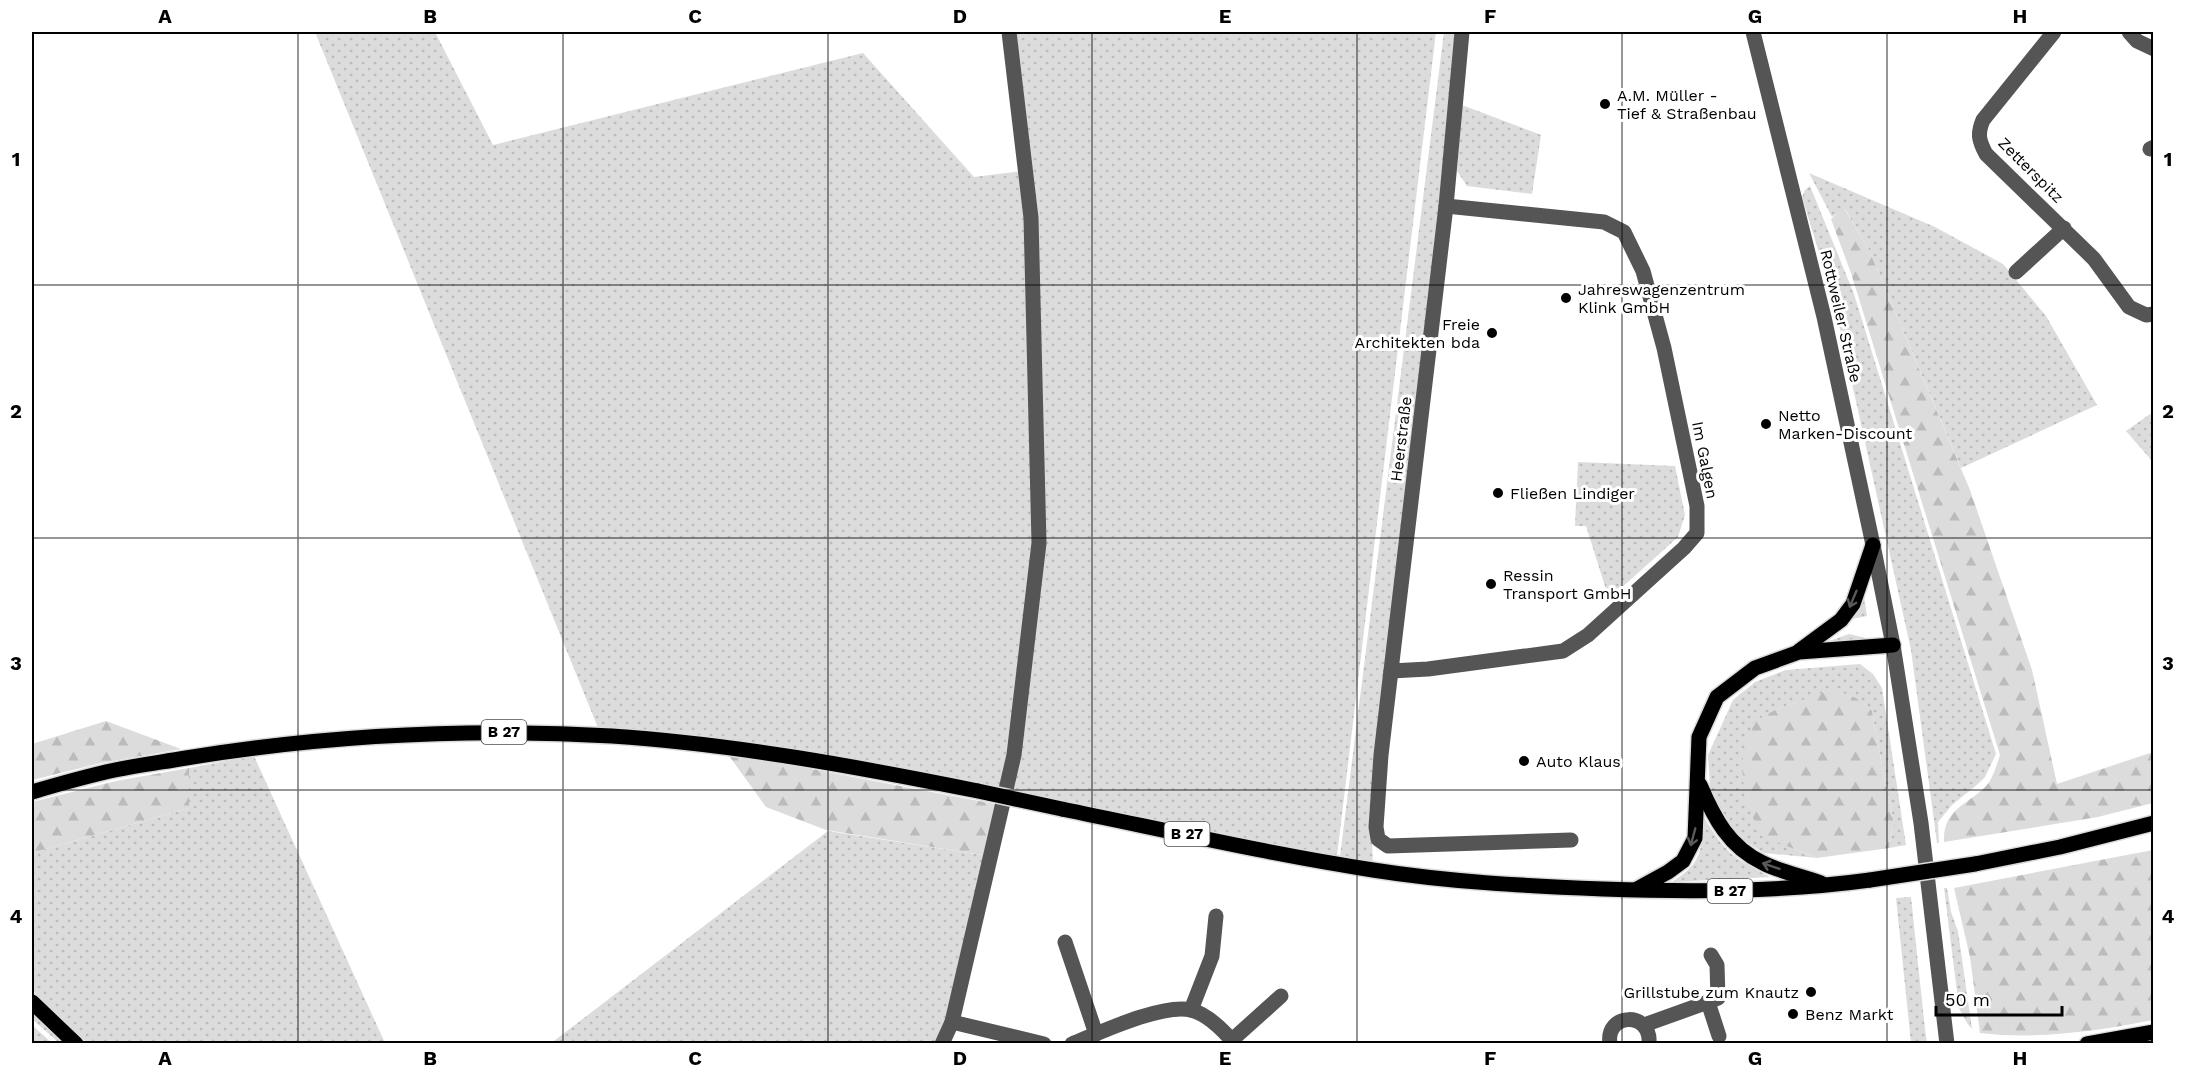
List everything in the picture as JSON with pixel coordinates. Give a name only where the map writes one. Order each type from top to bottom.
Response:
[{"type":"main road","points":[[1799,652],[1841,620],[1853,604],[1873,544]]},
{"type":"main road","points":[[1634,890],[1668,872],[1683,861],[1695,838],[1699,737],[1717,697],[1755,668],[1799,652],[1893,645]]},
{"type":"main road","name":"B 27","points":[[32,792],[116,770],[247,748],[372,736],[503,732],[614,736],[726,748],[859,768],[1373,870],[1523,886],[1634,890],[1746,891],[1870,880],[1976,864],[2060,847],[2154,824]]},
{"type":"main road","points":[[1697,779],[1714,818],[1730,840],[1745,854],[1765,864],[1827,885]]},
{"type":"main road","points":[[32,1002],[76,1044]]},
{"type":"main road","points":[[2087,1044],[2154,1032]]},
{"type":"street","points":[[942,1044],[952,1022],[1014,755],[1039,543],[1031,218],[1009,32]]},
{"type":"street","name":"Heerstraße","points":[[1462,32],[1446,207],[1381,755],[1376,827],[1378,839],[1388,846],[1571,840]]},
{"type":"street","name":"Rottweiler Straße","points":[[1753,32],[1828,336],[1893,645],[1921,823],[1947,1044]]},
{"type":"street","name":"Zetterspitz","points":[[2055,32],[1983,120],[1979,130],[1979,140],[1986,154],[2094,259],[2129,307],[2146,315],[2154,314]]},
{"type":"street","points":[[2128,32],[2137,41],[2154,50]]},
{"type":"street","name":"Im Galgen","points":[[1391,671],[1563,651],[1588,635],[1684,548],[1697,533],[1697,506],[1664,348],[1643,271],[1624,232],[1604,222],[1446,207]]},
{"type":"street","points":[[2016,272],[2064,228]]},
{"type":"street","points":[[1191,1010],[1212,956],[1216,916]]},
{"type":"street","points":[[1065,942],[1096,1034]]},
{"type":"street","points":[[1644,1025],[1718,998],[1717,965],[1711,955]]},
{"type":"street","points":[[1072,1044],[1126,1022],[1172,1010],[1191,1010],[1207,1018],[1233,1042],[1281,996]]},
{"type":"street","points":[[1708,1002],[1719,1036]]},
{"type":"street","points":[[1610,1044],[1610,1033],[1618,1022],[1631,1019],[1644,1025],[1648,1031],[1649,1044]]},
{"type":"street","points":[[952,1022],[1044,1044]]},
{"type":"green space","points":[[315,32],[435,32],[493,145],[863,53],[974,177],[1023,171],[1037,543],[1001,800],[728,748],[603,740]]},
{"type":"green space","points":[[1010,32],[1436,32],[1336,864],[1005,802],[1041,545],[1033,218]]},
{"type":"green space","points":[[1444,32],[1456,32],[1443,208],[1372,836],[1373,870],[1339,864]]},
{"type":"green space","points":[[1462,105],[1541,135],[1532,194],[1467,186],[1457,171]]},
{"type":"green space","points":[[1809,173],[1935,227],[2003,264],[2046,316],[2097,405],[1961,468],[1869,250],[1845,209],[1832,217]]},
{"type":"green space","points":[[1810,186],[1854,294],[1996,754],[1985,777],[1952,805],[1938,822],[1939,843],[1937,843],[1911,650],[1834,302],[1802,197]]},
{"type":"green space","points":[[1844,208],[1869,250],[1970,490],[2032,670],[2057,784],[2153,752],[2153,803],[2098,817],[1944,842],[1947,822],[1958,809],[1987,785],[2000,755],[1851,273],[1831,219]]},
{"type":"green space","points":[[2153,412],[2153,462],[2126,431]]},
{"type":"green space","points":[[1578,462],[1675,466],[1685,515],[1678,537],[1609,599],[1586,526],[1575,526]]},
{"type":"green space","points":[[1864,596],[1867,616],[1852,619]]},
{"type":"green space","points":[[1849,634],[1866,638],[1863,644],[1815,646]]},
{"type":"green space","points":[[1860,664],[1873,674],[1882,688],[1906,845],[1889,848],[1894,822],[1872,711],[1798,702],[1777,709],[1794,849],[1817,858],[1764,853],[1742,839],[1724,819],[1710,788],[1708,755],[1733,700],[1755,682],[1786,670]]},
{"type":"green space","points":[[1833,689],[1856,698],[1872,711],[1894,822],[1889,848],[1817,858],[1769,839],[1753,818],[1744,793],[1742,762],[1755,721],[1777,709]]},
{"type":"green space","points":[[106,721],[181,749],[101,763],[32,780],[32,744]]},
{"type":"green space","points":[[727,753],[1000,805],[988,856],[826,830],[766,807]]},
{"type":"green space","points":[[254,756],[385,1043],[87,1043],[32,990],[32,853],[189,808],[189,768]]},
{"type":"green space","points":[[189,768],[189,808],[32,853],[32,802],[116,781]]},
{"type":"green space","points":[[1704,817],[1718,839],[1731,853],[1747,865],[1770,877],[1672,882],[1690,868],[1699,855]]},
{"type":"green space","points":[[828,831],[988,856],[939,1043],[550,1044]]},
{"type":"green space","points":[[2153,850],[2153,1020],[2111,1028],[2045,1035],[1980,1033],[1970,957],[1954,888]]},
{"type":"green space","points":[[1944,888],[1947,888],[1951,912],[1958,931],[1972,1029],[1959,1008]]},
{"type":"green space","points":[[1911,897],[1927,1043],[1911,1043],[1896,898]]},
{"type":"green space","points":[[32,997],[81,1043],[59,1043],[32,1019]]},
{"type":"green space","points":[[32,1025],[52,1043],[32,1043]]},
{"type":"place","name":"A.M. Müller - Tief & Straßenbau","points":[[1605,104]]},
{"type":"place","name":"Jahreswagenzentrum Klink GmbH","points":[[1566,298]]},
{"type":"place","name":"Freie Architekten bda","points":[[1492,333]]},
{"type":"place","name":"Netto Marken-Discount","points":[[1766,424]]},
{"type":"place","name":"Fließen Lindiger","points":[[1498,493]]},
{"type":"place","name":"Ressin Transport GmbH","points":[[1491,584]]},
{"type":"place","name":"Auto Klaus","points":[[1524,761]]},
{"type":"place","name":"Grillstube zum Knautz","points":[[1811,992]]},
{"type":"place","name":"Benz Markt","points":[[1793,1014]]}]
